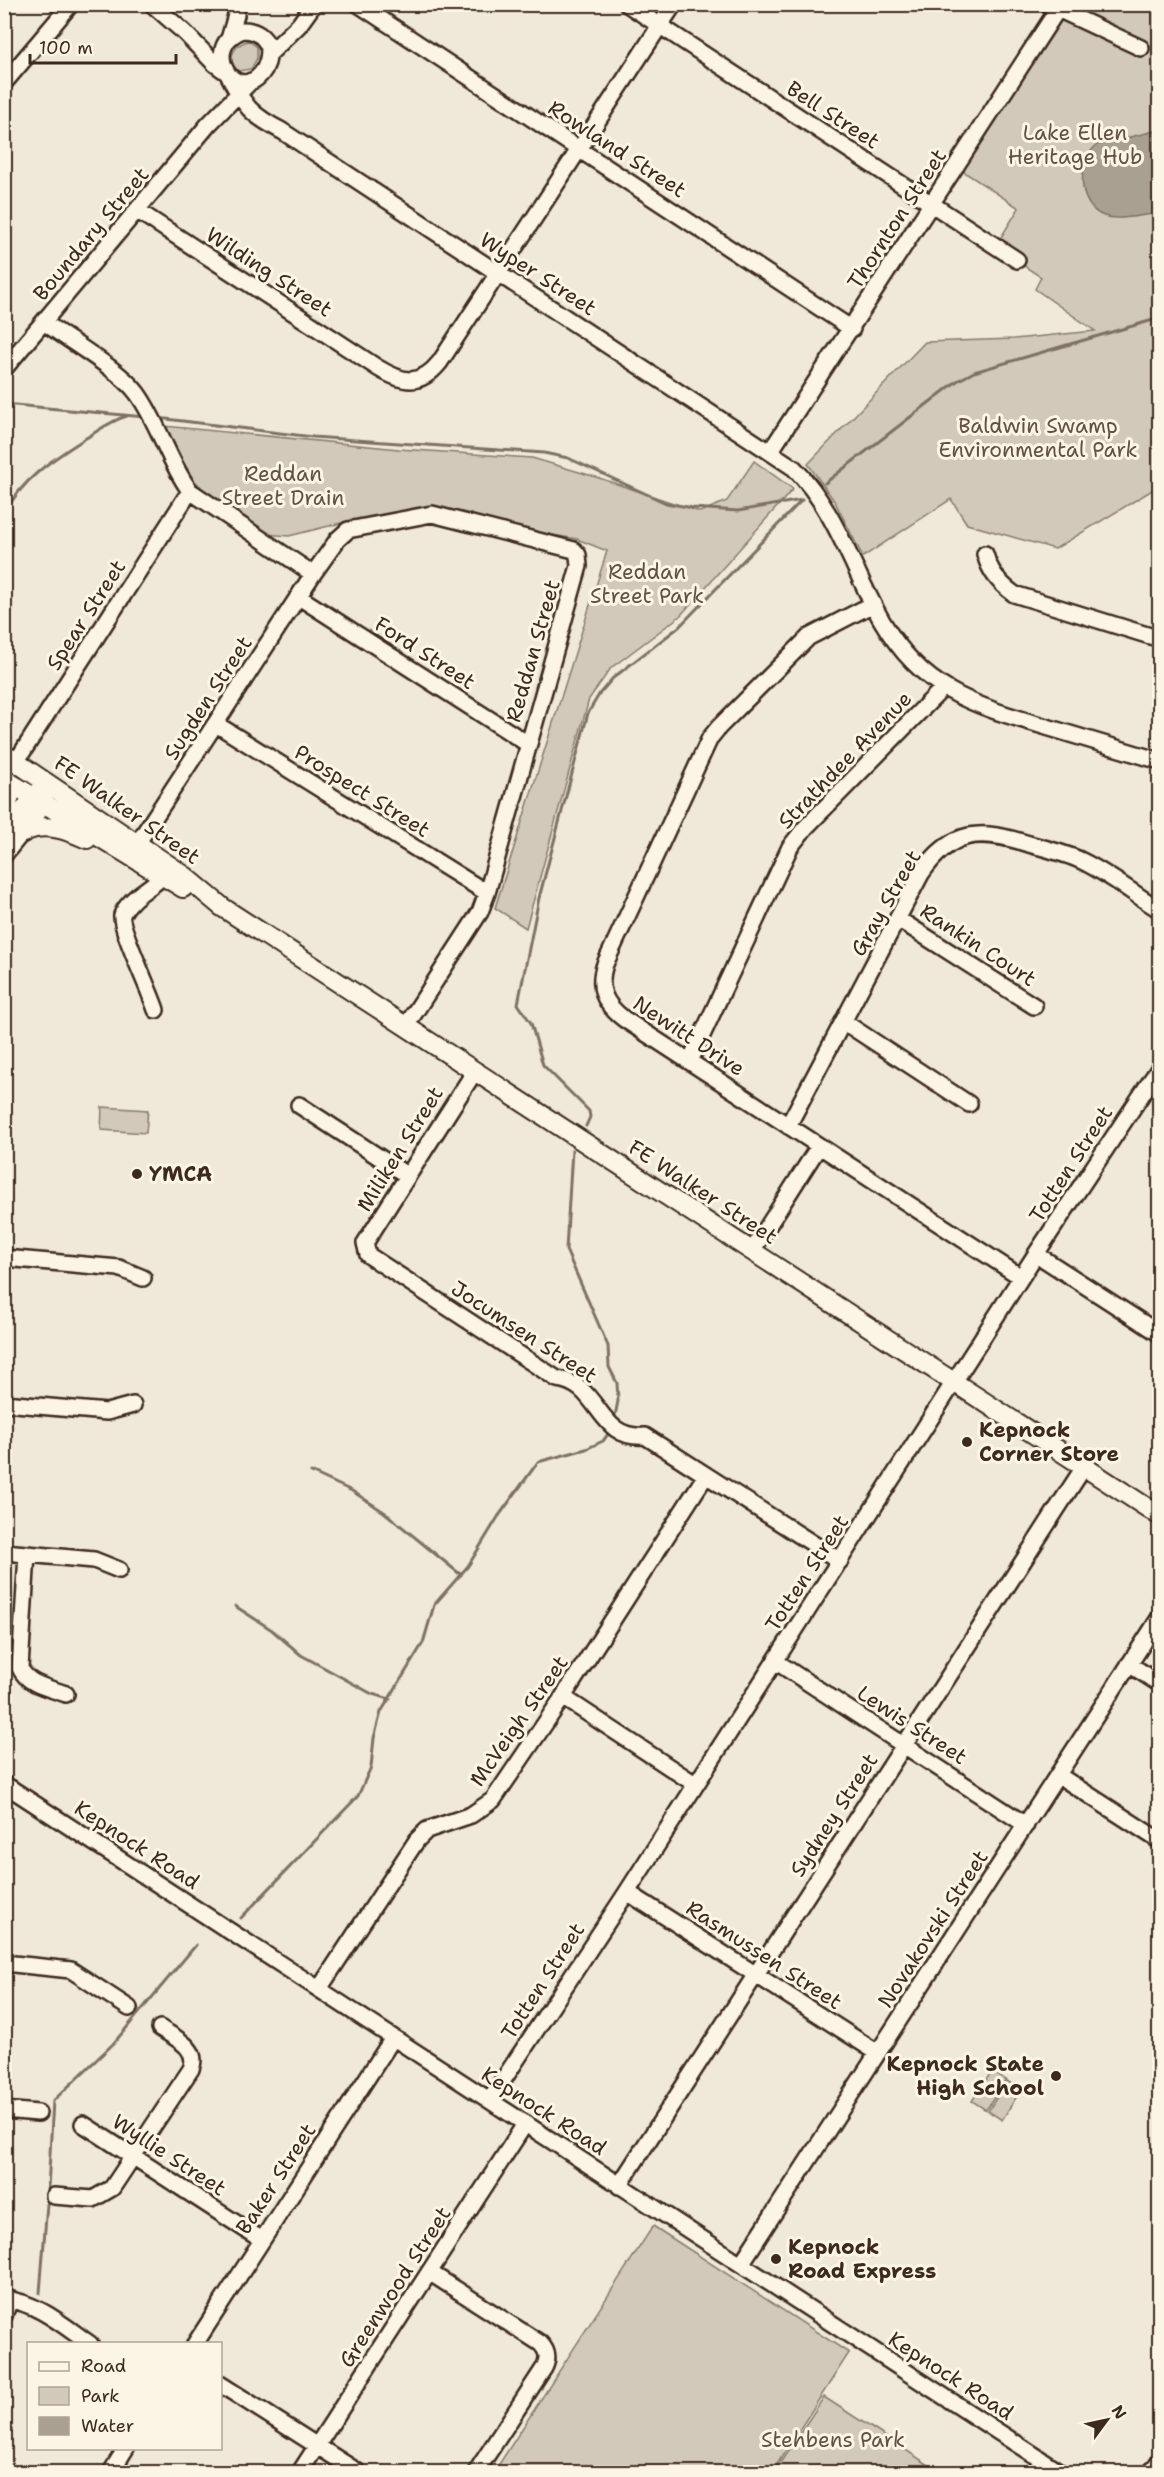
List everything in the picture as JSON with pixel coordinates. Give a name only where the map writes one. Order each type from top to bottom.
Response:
[{"type":"main road","name":"FE Walker Street","points":[[10,758],[137,844],[167,871],[1160,1516]]},
{"type":"main road","name":"FE Walker Street","points":[[4,779],[141,863],[167,871]]},
{"type":"main road","points":[[23,833],[39,826],[65,831],[141,863]]},
{"type":"street","points":[[4,83],[71,4]]},
{"type":"street","points":[[152,4],[215,64],[239,82],[254,80],[266,67],[269,54],[267,44],[246,17],[243,4]]},
{"type":"street","points":[[228,74],[222,56],[236,15],[236,4]]},
{"type":"street","name":"Rowland Street","points":[[358,4],[852,329]]},
{"type":"street","name":"Bell Street","points":[[627,4],[1017,260]]},
{"type":"street","name":"Wilding Street","points":[[138,211],[378,368],[406,380],[422,378],[440,362],[674,4]]},
{"type":"street","points":[[185,33],[216,48],[243,30],[259,35],[270,35],[286,28],[312,7]]},
{"type":"street","points":[[269,54],[299,25],[312,7]]},
{"type":"street","points":[[1053,7],[1142,48]]},
{"type":"street","name":"Thornton Street","points":[[770,452],[852,329],[1053,7]]},
{"type":"street","name":"Wyper Street","points":[[228,74],[253,114],[499,273],[800,474],[825,510],[873,604],[902,650],[944,687],[980,707],[1160,761]]},
{"type":"street","name":"Boundary Street","points":[[208,125],[224,95],[228,74]]},
{"type":"street","name":"Wyper Street","points":[[254,80],[256,104],[264,115],[282,131]]},
{"type":"street","name":"Boundary Street","points":[[6,364],[138,211],[208,125],[254,80]]},
{"type":"street","points":[[224,110],[235,107],[253,114]]},
{"type":"street","points":[[44,322],[129,384],[150,417],[177,472],[190,491],[313,574]]},
{"type":"street","name":"Spear Street","points":[[10,758],[190,491]]},
{"type":"street","name":"Reddan Street","points":[[313,574],[338,539],[348,530],[424,514],[439,515],[574,550],[578,555],[579,566],[487,893],[480,912],[406,1026]]},
{"type":"street","points":[[986,554],[992,572],[1014,594],[1160,639]]},
{"type":"street","name":"Sugden Street","points":[[137,844],[313,574]]},
{"type":"street","name":"Ford Street","points":[[299,597],[528,744]]},
{"type":"street","name":"Newitt Drive","points":[[873,604],[809,637],[714,733],[605,964],[602,974],[603,995],[615,1012],[1021,1277]]},
{"type":"street","name":"Strathdee Avenue","points":[[690,1061],[790,847],[805,828],[944,687]]},
{"type":"street","name":"Prospect Street","points":[[216,724],[487,893]]},
{"type":"street","points":[[4,779],[11,789],[12,801],[4,829]]},
{"type":"street","points":[[4,855],[23,833],[38,800],[49,783]]},
{"type":"street","points":[[4,838],[38,800]]},
{"type":"street","name":"Gray Street","points":[[788,1126],[921,874],[935,856],[952,843],[984,834],[1008,837],[1084,862],[1160,910]]},
{"type":"street","points":[[156,1010],[124,929],[122,915],[130,902],[167,871]]},
{"type":"street","name":"Rankin Court","points":[[898,920],[1034,1006]]},
{"type":"street","points":[[844,1022],[969,1104]]},
{"type":"street","name":"Totten Street","points":[[490,2100],[627,1892],[1021,1277],[1160,1067]]},
{"type":"street","name":"Miliken Street","points":[[366,1251],[365,1243],[475,1071]]},
{"type":"street","points":[[299,1105],[408,1176]]},
{"type":"street","points":[[752,1251],[819,1146]]},
{"type":"street","name":"Jocumsen Street","points":[[366,1251],[371,1258],[557,1379],[572,1382],[588,1394],[601,1415],[624,1434],[632,1437],[645,1436],[840,1561]]},
{"type":"street","points":[[1036,1254],[1160,1334]]},
{"type":"street","points":[[4,1258],[119,1268],[143,1278]]},
{"type":"street","points":[[4,1403],[107,1412],[133,1405]]},
{"type":"street","name":"Sydney Street","points":[[619,2186],[1084,1467]]},
{"type":"street","name":"McVeigh Street","points":[[319,1989],[417,1840],[427,1830],[471,1815],[493,1800],[563,1697],[706,1475]]},
{"type":"street","points":[[4,1552],[94,1560],[118,1570]]},
{"type":"street","points":[[27,1554],[20,1668],[26,1678],[32,1682],[66,1694]]},
{"type":"street","name":"Novakovski Street","points":[[741,2264],[1160,1617]]},
{"type":"street","name":"Lewis Street","points":[[776,1661],[1026,1825]]},
{"type":"street","points":[[1129,1665],[1160,1684]]},
{"type":"street","points":[[563,1697],[695,1784]]},
{"type":"street","points":[[1058,1775],[1160,1841]]},
{"type":"street","name":"Kepnock Road","points":[[4,1784],[1060,2472]]},
{"type":"street","name":"Rasmussen Street","points":[[627,1892],[878,2053]]},
{"type":"street","points":[[4,1963],[71,1970],[129,2007]]},
{"type":"street","points":[[54,2196],[93,2199],[107,2197],[191,2069],[196,2054],[160,2028]]},
{"type":"street","name":"Baker Street","points":[[196,2342],[393,2038]]},
{"type":"street","points":[[4,2110],[38,2113]]},
{"type":"street","name":"Wyllie Street","points":[[83,2124],[262,2240]]},
{"type":"street","name":"Greenwood Street","points":[[300,2472],[525,2124]]},
{"type":"street","points":[[429,2272],[535,2340],[547,2352],[548,2358],[544,2368],[476,2472]]},
{"type":"street","points":[[4,2316],[7,2299],[34,2307],[88,2342]]},
{"type":"street","points":[[222,2385],[358,2472]]},
{"type":"street","points":[[111,2472],[125,2450]]},
{"type":"street","points":[[1151,2472],[1160,2460]]},
{"type":"green space","name":"Baldwin Swamp Environmental Park","points":[[1047,5],[1159,5],[1159,486],[1055,549],[967,524],[951,499],[863,557],[835,502],[808,464],[925,342],[1014,339],[1095,331],[1035,289],[1041,277],[995,247],[1019,208],[955,166],[1056,10]]},
{"type":"green space","points":[[249,41],[257,47],[257,58],[251,69],[238,71],[232,64],[233,52],[238,46]]},
{"type":"green space","points":[[164,426],[399,449],[532,458],[700,512],[727,501],[754,461],[793,489],[680,616],[611,668],[589,699],[526,928],[495,908],[607,551],[577,539],[528,531],[428,507],[349,521],[289,536],[264,534],[210,496],[192,478]]},
{"type":"green space","points":[[102,1107],[148,1110],[146,1133],[101,1130]]},
{"type":"green space","points":[[992,2071],[1006,2080],[986,2110],[972,2101]]},
{"type":"green space","points":[[1007,2081],[1021,2090],[1002,2120],[988,2111]]},
{"type":"green space","points":[[653,2226],[849,2353],[772,2472],[494,2472]]},
{"type":"green space","name":"Stehbens Park","points":[[824,2397],[932,2467],[929,2472],[774,2472]]},
{"type":"water","points":[[1159,130],[1159,213],[1117,218],[1104,216],[1095,211],[1088,203],[1082,182],[1083,171],[1090,152],[1097,145]]},
{"type":"waterway","points":[[825,483],[957,381],[974,372],[1160,318]]},
{"type":"waterway","points":[[4,404],[145,417]]},
{"type":"waterway","points":[[4,514],[20,490],[39,471],[101,429],[127,416]]},
{"type":"waterway","points":[[158,418],[313,437],[544,453],[568,458],[666,503],[693,508],[738,511],[802,500]]},
{"type":"waterway","points":[[586,1126],[590,1117],[589,1111],[543,1065],[531,1023],[518,1004],[539,898],[588,713],[600,693],[613,678],[679,627],[801,501]]},
{"type":"waterway","points":[[572,1150],[566,1250],[608,1346],[609,1367],[617,1383],[618,1401],[614,1421]]},
{"type":"waterway","points":[[241,1918],[358,1796],[371,1767],[374,1738],[381,1712],[423,1643],[434,1605],[468,1566],[498,1517],[538,1462],[586,1449],[603,1441],[611,1430]]},
{"type":"waterway","points":[[311,1472],[352,1491],[384,1512],[461,1575]]},
{"type":"waterway","points":[[235,1606],[272,1630],[301,1655],[372,1694],[390,1699]]},
{"type":"waterway","points":[[48,2188],[53,2101],[113,2044],[196,1945]]},
{"type":"waterway","points":[[40,2293],[47,2204]]},
{"type":"place","name":"YMCA","points":[[137,1174]]},
{"type":"place","name":"Kepnock Corner Store","points":[[967,1442]]},
{"type":"place","name":"Kepnock State High School","points":[[1056,2076]]},
{"type":"place","name":"Kepnock Road Express","points":[[776,2259]]},
{"type":"park label","name":"Lake Ellen Heritage Hub","points":[[1075,145]]},
{"type":"park label","name":"Reddan Street Drain","points":[[283,486]]},
{"type":"park label","name":"Reddan Street Park","points":[[647,584]]}]
